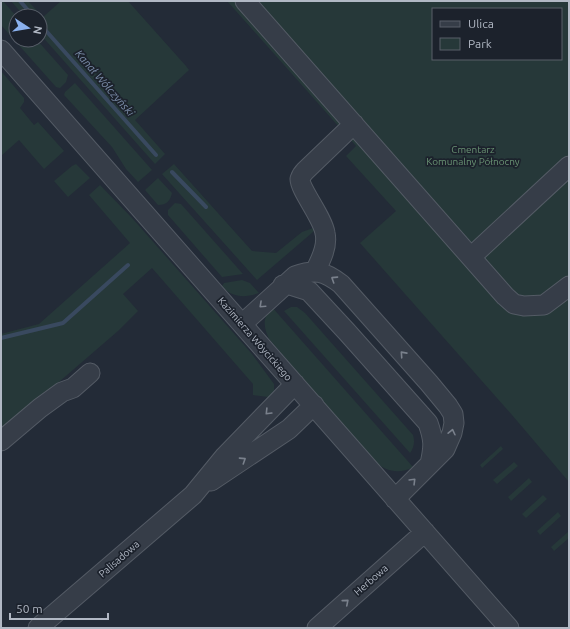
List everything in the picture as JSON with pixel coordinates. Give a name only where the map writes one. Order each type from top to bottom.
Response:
[{"type":"street","points":[[246,1],[505,296],[514,304],[524,306],[544,305],[569,286]]},
{"type":"street","name":"Kazimierza Wóycickiego","points":[[1,50],[509,628]]},
{"type":"street","points":[[315,271],[324,253],[326,234],[323,225],[302,185],[301,177],[305,171],[354,124]]},
{"type":"street","points":[[471,257],[569,166]]},
{"type":"street","points":[[242,324],[283,285],[295,276],[306,272],[315,271],[324,273],[341,284],[448,406],[454,423],[452,433],[445,449],[395,499]]},
{"type":"street","points":[[283,285],[290,285],[309,290],[428,424],[434,447],[430,464]]},
{"type":"street","points":[[1,441],[40,408],[62,392],[73,388],[90,373]]},
{"type":"street","name":"Palisadowa","points":[[198,489],[225,456],[295,384]]},
{"type":"street","name":"Palisadowa","points":[[38,628],[198,489],[290,429],[314,405]]},
{"type":"street","name":"Herbowa","points":[[317,628],[425,532]]},
{"type":"green space","points":[[1,1],[3,1],[9,8],[8,33],[1,25]]},
{"type":"green space","points":[[11,1],[28,1],[35,8],[17,8]]},
{"type":"green space","points":[[61,1],[128,1],[189,70],[135,120],[165,154],[155,164],[48,43],[48,13]]},
{"type":"green space","name":"Cmentarz Komunalny Północny","points":[[227,1],[569,1],[569,482],[360,243],[396,211],[346,156],[356,146]]},
{"type":"green space","points":[[21,48],[44,48],[68,75],[66,82],[60,88],[56,87]]},
{"type":"green space","points":[[1,71],[24,98],[24,102],[20,108],[34,125],[38,122],[64,151],[44,169],[19,140],[1,156]]},
{"type":"green space","points":[[75,83],[152,170],[138,182],[126,169],[112,147],[64,95],[65,92]]},
{"type":"green space","points":[[76,164],[90,178],[68,197],[54,181]]},
{"type":"green space","points":[[174,164],[252,251],[276,253],[302,232],[316,227],[313,232],[257,280],[162,174]]},
{"type":"green space","points":[[158,178],[172,193],[168,202],[158,205],[145,190]]},
{"type":"green space","points":[[100,185],[133,219],[252,354],[274,384],[274,395],[270,400],[268,397],[253,395],[253,384],[152,268],[123,294],[138,311],[118,331],[1,432],[1,334],[39,324],[130,243],[89,195]]},
{"type":"green space","points":[[175,203],[181,204],[243,274],[222,277],[168,215],[168,210]]},
{"type":"green space","points":[[242,280],[250,283],[259,293],[249,296],[239,296],[230,293],[222,286],[224,283]]},
{"type":"green space","points":[[271,306],[413,467],[403,471],[392,471],[374,461],[269,339],[265,326],[265,319]]},
{"type":"green space","points":[[291,307],[297,307],[305,313],[413,435],[414,444],[410,453],[284,311]]},
{"type":"green space","points":[[501,446],[503,449],[482,468],[480,465]]},
{"type":"green space","points":[[514,462],[518,466],[497,484],[493,480]]},
{"type":"green space","points":[[529,478],[532,482],[511,501],[508,497]]},
{"type":"green space","points":[[543,495],[547,499],[526,518],[522,514]]},
{"type":"green space","points":[[558,512],[561,516],[540,535],[537,531]]},
{"type":"green space","points":[[569,531],[569,538],[554,551],[551,547]]},
{"type":"waterway","name":"Kanał Wólczyński","points":[[20,1],[26,8]]},
{"type":"waterway","name":"Kanał Wólczyński","points":[[48,33],[156,155]]},
{"type":"waterway","name":"Kanał Wólczyński","points":[[172,172],[206,207]]},
{"type":"waterway","points":[[1,338],[63,323],[128,265]]}]
